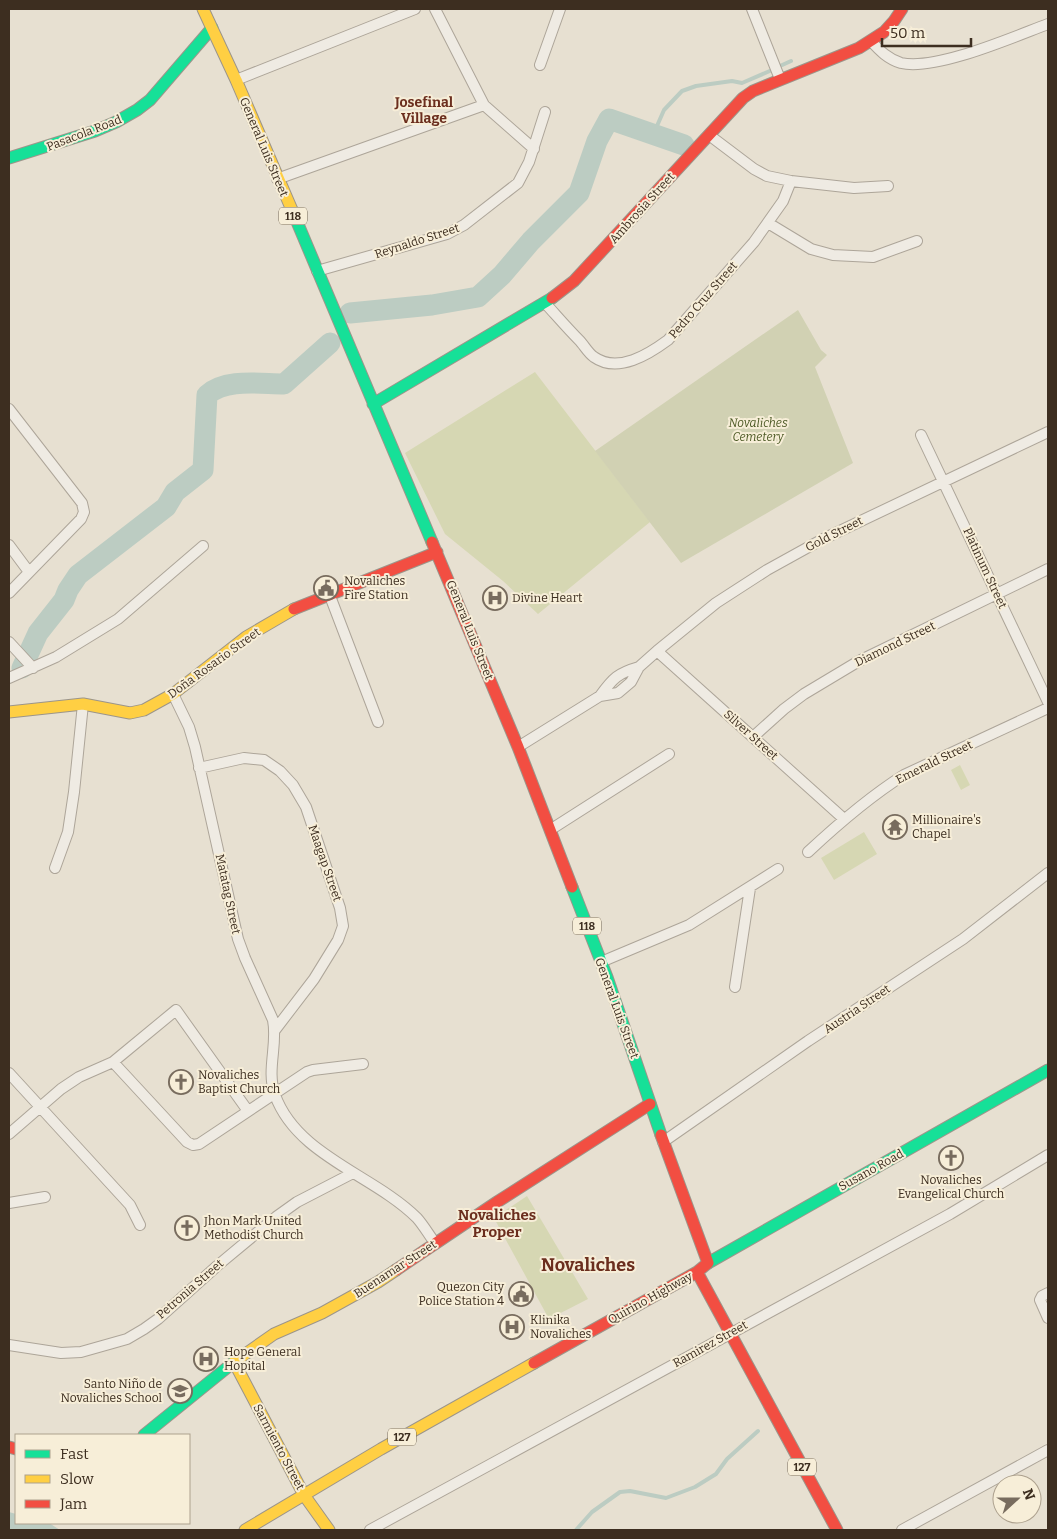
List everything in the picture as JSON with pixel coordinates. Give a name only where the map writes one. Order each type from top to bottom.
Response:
[{"type":"main road","name":"General Luis Street","points":[[203,9],[236,80],[277,180],[438,552],[518,747],[601,962],[663,1142],[708,1263]]},
{"type":"main road","name":"Ambrosia Street","points":[[373,404],[545,303],[574,281],[742,98],[779,76],[844,55],[871,41],[888,28],[902,9]]},
{"type":"main road","name":"Pasacola Road","points":[[9,158],[95,131],[137,110],[150,100],[212,28]]},
{"type":"main road","name":"Doña Rosario Street","points":[[9,712],[83,704],[130,713],[144,710],[173,694],[246,637],[290,611],[438,552]]},
{"type":"main road","name":"Susano Road","points":[[697,1272],[708,1263],[1048,1070]]},
{"type":"main road","name":"Buenamar Street","points":[[145,1434],[211,1378],[274,1334],[345,1301],[378,1282],[650,1104]]},
{"type":"main road","name":"Quirino Highway","points":[[245,1530],[381,1449],[697,1272],[836,1530]]},
{"type":"main road","name":"Sarmiento Street","points":[[234,1362],[304,1495],[328,1530]]},
{"type":"street","points":[[236,80],[415,9]]},
{"type":"street","points":[[435,9],[484,104],[534,150]]},
{"type":"street","points":[[540,65],[560,9]]},
{"type":"street","points":[[752,9],[779,76]]},
{"type":"street","points":[[871,41],[887,57],[900,62],[919,64],[947,60],[1048,24]]},
{"type":"street","points":[[277,180],[484,104]]},
{"type":"street","name":"Reynaldo Street","points":[[317,271],[447,234],[464,225],[518,183],[534,150],[545,112]]},
{"type":"street","points":[[709,135],[766,176],[791,181],[854,188],[888,186]]},
{"type":"street","name":"Pedro Cruz Street","points":[[545,303],[595,358],[611,363],[635,360],[652,352],[668,340],[768,222],[783,201],[791,181]]},
{"type":"street","points":[[768,222],[811,249],[833,255],[873,258],[917,241]]},
{"type":"street","points":[[9,409],[82,503],[84,512],[82,519],[9,593]]},
{"type":"street","name":"Gold Street","points":[[518,747],[600,696],[618,693],[631,682],[639,667],[657,650],[716,603],[767,570],[823,539],[1048,432]]},
{"type":"street","name":"Platinum Street","points":[[921,435],[1048,702]]},
{"type":"street","points":[[9,545],[29,572]]},
{"type":"street","points":[[9,678],[78,645],[118,619],[203,546]]},
{"type":"street","name":"Diamond Street","points":[[753,737],[784,709],[831,677],[1048,569]]},
{"type":"street","points":[[330,596],[378,722]]},
{"type":"street","points":[[14,647],[33,668]]},
{"type":"street","name":"Silver Street","points":[[657,650],[844,819]]},
{"type":"street","name":"Matatag Street","points":[[173,694],[189,727],[238,939],[273,1020],[275,1030],[271,1079],[274,1093],[286,1119],[312,1144],[402,1205],[418,1220],[435,1244]]},
{"type":"street","points":[[55,868],[68,832],[83,704]]},
{"type":"street","name":"Emerald Street","points":[[808,852],[844,819],[904,775],[1048,708]]},
{"type":"street","points":[[550,830],[669,754]]},
{"type":"street","name":"Maagap Street","points":[[199,768],[244,758],[264,760],[280,770],[293,785],[306,807],[340,908],[343,926],[338,940],[314,980],[275,1030]]},
{"type":"street","points":[[601,962],[689,925],[778,869]]},
{"type":"street","name":"Austria Street","points":[[663,1142],[808,1041],[963,939],[1048,873]]},
{"type":"street","points":[[735,988],[750,888]]},
{"type":"street","points":[[9,1134],[39,1106],[74,1080],[113,1062],[176,1010],[248,1111]]},
{"type":"street","points":[[113,1062],[187,1142],[193,1145],[199,1144],[302,1074],[313,1070],[363,1064]]},
{"type":"street","points":[[9,1073],[130,1206],[140,1225]]},
{"type":"street","name":"Ramirez Street","points":[[370,1530],[950,1214],[1048,1155]]},
{"type":"street","name":"Petronia Street","points":[[9,1346],[61,1353],[81,1352],[126,1338],[144,1329],[276,1217],[297,1202],[353,1172]]},
{"type":"street","points":[[9,1203],[45,1196]]},
{"type":"street","points":[[1048,1292],[1040,1300],[1048,1318]]},
{"type":"street","points":[[902,1530],[1048,1450]]},
{"type":"green space","name":"Novaliches Cemetery","points":[[798,310],[821,350],[827,355],[815,367],[853,463],[681,563],[595,451]]},
{"type":"green space","points":[[535,372],[650,522],[538,614],[503,581],[445,534],[405,453]]},
{"type":"green space","points":[[960,765],[970,785],[961,790],[951,770]]},
{"type":"green space","points":[[864,832],[877,854],[834,880],[821,858]]},
{"type":"green space","points":[[527,1196],[588,1299],[549,1319],[494,1218]]},
{"type":"shaded area","points":[[9,1512],[15,1514],[15,1524],[51,1524],[60,1530],[9,1530]]},
{"type":"waterway","points":[[780,66],[791,61]]},
{"type":"waterway","points":[[653,135],[664,110],[682,91],[696,86],[732,81],[742,83],[772,70]]},
{"type":"waterway","points":[[350,313],[432,305],[478,297],[502,275],[531,241],[579,193],[597,141],[609,119],[684,145]]},
{"type":"waterway","points":[[22,668],[38,633],[64,600],[78,575],[166,507],[175,492],[203,470],[207,395],[224,386],[233,384],[284,384],[330,343]]},
{"type":"waterway","points":[[576,1530],[592,1512],[620,1492],[630,1491],[666,1498],[695,1487],[716,1474],[727,1459],[758,1431]]},
{"type":"traffic: fast","points":[[9,158],[95,131],[137,110],[150,100],[212,28]]},
{"type":"traffic: fast","points":[[292,210],[432,542]]},
{"type":"traffic: fast","points":[[373,404],[552,298]]},
{"type":"traffic: fast","points":[[572,887],[607,977],[661,1135]]},
{"type":"traffic: fast","points":[[708,1263],[1048,1070]]},
{"type":"traffic: fast","points":[[145,1434],[234,1362]]},
{"type":"traffic: slow","points":[[203,9],[292,210]]},
{"type":"traffic: slow","points":[[9,712],[83,704],[130,713],[144,710],[173,694],[246,637],[294,609]]},
{"type":"traffic: slow","points":[[304,1495],[234,1362],[274,1334],[322,1313],[396,1270]]},
{"type":"traffic: slow","points":[[245,1530],[381,1449],[534,1363]]},
{"type":"traffic: slow","points":[[304,1495],[329,1530]]},
{"type":"traffic: jam","points":[[552,298],[574,281],[743,98],[753,91],[859,48],[884,32],[902,9]]},
{"type":"traffic: jam","points":[[432,542],[518,747],[572,887]]},
{"type":"traffic: jam","points":[[294,609],[437,552]]},
{"type":"traffic: jam","points":[[396,1270],[497,1202],[650,1104]]},
{"type":"traffic: jam","points":[[534,1363],[697,1272],[708,1263],[661,1135]]},
{"type":"traffic: jam","points":[[697,1272],[837,1530]]},
{"type":"traffic: jam","points":[[9,1447],[15,1449]]},
{"type":"place","name":"Novaliches Fire Station","points":[[326,588]]},
{"type":"place","name":"Divine Heart","points":[[495,598]]},
{"type":"place","name":"Millionaire's Chapel","points":[[895,827]]},
{"type":"place","name":"Novaliches Baptist Church","points":[[181,1082]]},
{"type":"place","name":"Novaliches Evangelical Church","points":[[951,1158]]},
{"type":"place","name":"Jhon Mark United Methodist Church","points":[[187,1228]]},
{"type":"place","name":"Quezon City Police Station 4","points":[[521,1294]]},
{"type":"place","name":"Klinika Novaliches","points":[[512,1327]]},
{"type":"place","name":"Hope General Hopital","points":[[206,1359]]},
{"type":"place","name":"Santo Niño de Novaliches School","points":[[180,1391]]},
{"type":"district","name":"Josefinal Village","points":[[424,110]]},
{"type":"district","name":"Novaliches Proper","points":[[497,1224]]},
{"type":"district","name":"Novaliches","points":[[588,1265]]}]
